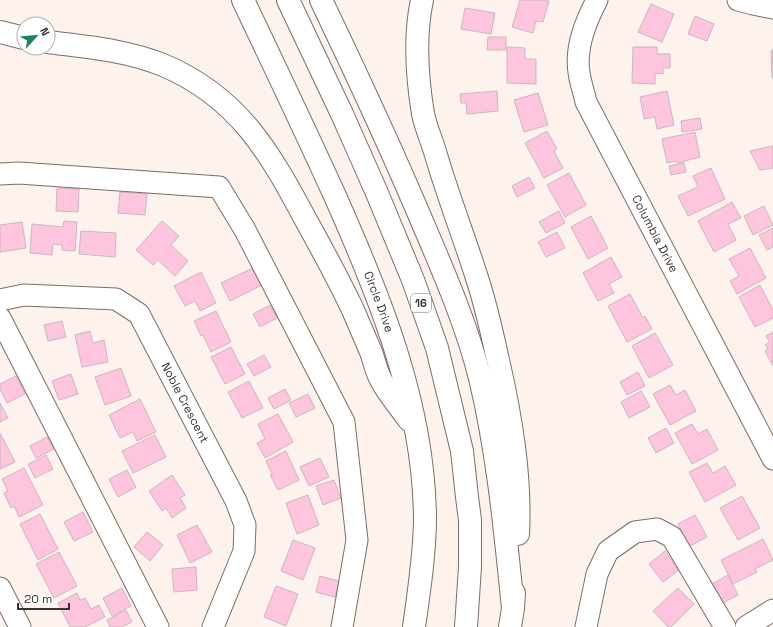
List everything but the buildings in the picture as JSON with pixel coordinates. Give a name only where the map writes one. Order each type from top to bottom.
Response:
[{"type":"highway","name":"Circle Drive","points":[[243,0],[300,118],[362,257],[379,301],[402,369],[416,429],[422,470],[425,518],[414,627]]},
{"type":"highway","name":"16","points":[[288,0],[380,200],[413,280],[437,348],[462,451],[468,497],[470,520],[470,567],[466,627]]},
{"type":"highway","points":[[321,0],[393,152],[463,323],[480,376],[493,440],[499,480],[512,617]]},
{"type":"highway","points":[[422,0],[419,14],[417,51],[419,84],[424,116],[477,280],[490,327],[505,390],[515,453],[518,521],[512,617]]},
{"type":"highway","points":[[0,32],[16,36]]},
{"type":"highway","points":[[56,43],[118,52],[140,57],[162,65],[196,82],[215,95],[231,108],[247,125],[263,145],[292,194],[344,290],[358,321],[380,378],[416,429]]},
{"type":"street","name":"Columbia Drive","points":[[597,0],[586,21],[579,51],[579,71],[586,102],[773,460]]},
{"type":"street","points":[[738,0],[773,8]]},
{"type":"street","points":[[0,174],[19,173],[219,187],[246,230],[344,422],[357,540],[342,627]]},
{"type":"street","name":"Noble Crescent","points":[[0,300],[24,295],[116,299],[139,314],[236,502],[245,525],[244,551],[213,627]]},
{"type":"street","points":[[0,318],[158,627]]},
{"type":"street","points":[[586,627],[597,574],[608,551],[635,532],[657,529],[672,537],[725,627]]},
{"type":"street","points":[[0,588],[5,611],[20,627]]},
{"type":"street","points":[[746,627],[773,610]]}]
